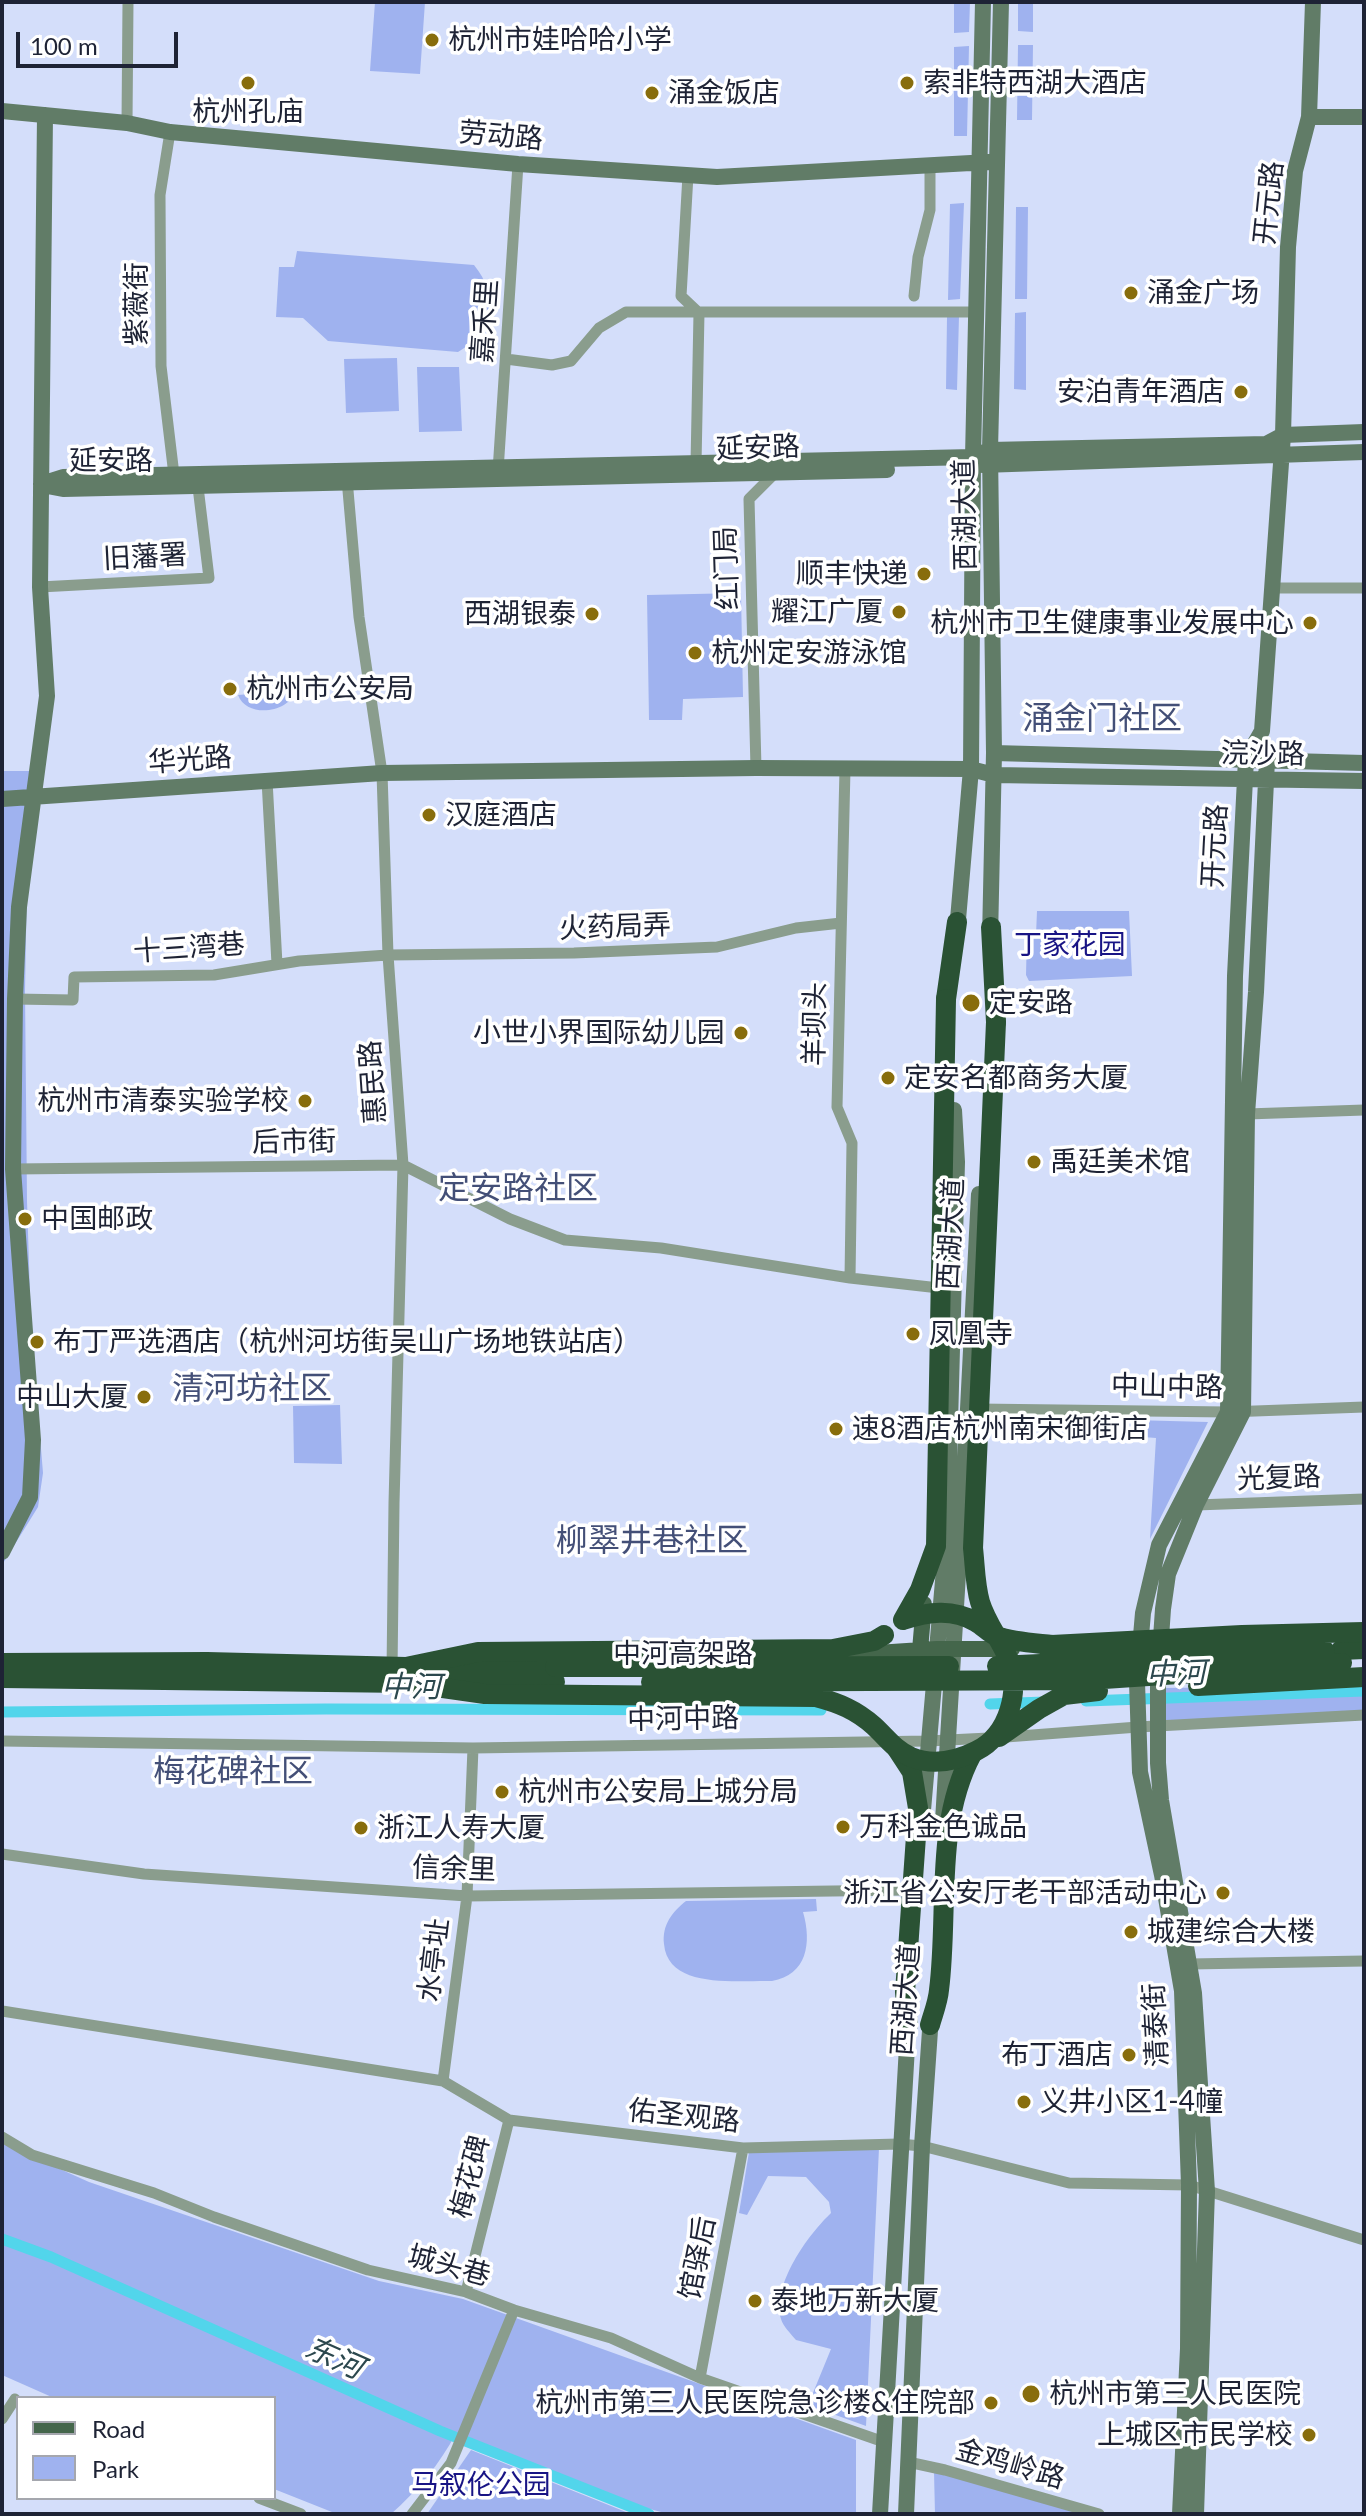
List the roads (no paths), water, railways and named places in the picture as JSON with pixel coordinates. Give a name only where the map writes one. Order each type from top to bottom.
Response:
[{"type":"highway","points":[[903,1620],[920,1590],[936,1546],[946,999],[957,922]]},
{"type":"highway","points":[[930,2025],[939,1992],[951,1807],[959,1777],[977,1751],[1000,1730],[1011,1707],[1013,1682],[1008,1657],[994,1635],[980,1602],[973,1548],[996,1022],[991,927]]},
{"type":"highway","points":[[400,1675],[478,1652],[833,1649],[874,1641],[903,1620],[927,1613],[951,1613],[974,1621],[994,1635],[1025,1643],[1052,1645],[1364,1632]]},
{"type":"highway","points":[[875,1727],[865,1704],[864,1680],[870,1656],[884,1635]]},
{"type":"highway","name":"中河高架路","points":[[400,1675],[987,1666],[1364,1649]]},
{"type":"highway","points":[[2,1655],[62,1671]]},
{"type":"highway","name":"中河高架路","points":[[2,1678],[207,1662],[400,1675],[1089,1680],[1364,1661]]},
{"type":"highway","name":"中河高架路","points":[[2,1663],[62,1671]]},
{"type":"highway","points":[[2,1687],[62,1671]]},
{"type":"highway","points":[[897,1749],[912,1758],[936,1762],[961,1759],[1064,1695],[1364,1674]]},
{"type":"highway","points":[[400,1675],[485,1694],[816,1697],[847,1705],[897,1749],[912,1772],[918,1808],[905,1992],[908,2025]]},
{"type":"main road","name":"西湖大道","points":[[880,2514],[899,2144],[933,1690],[928,1650],[947,1535],[957,1162],[953,1126],[957,922],[971,769],[973,462],[983,2]]},
{"type":"main road","name":"西湖大道","points":[[906,2514],[922,2146],[968,1409],[991,927],[994,753],[990,457],[1001,2]]},
{"type":"main road","name":"开元路","points":[[1236,1412],[1235,976],[1244,780],[1246,759],[1262,731],[1282,456],[1288,247],[1295,171],[1309,117],[1313,2]]},
{"type":"main road","name":"劳动路","points":[[2,111],[127,123],[170,132],[518,164],[717,177],[998,162]]},
{"type":"main road","points":[[2,1552],[30,1497],[33,1440],[13,1169],[19,907],[47,696],[40,587],[45,115]]},
{"type":"main road","points":[[1309,117],[1364,117]]},
{"type":"main road","name":"延安路","points":[[498,474],[774,474],[973,462],[990,457],[1266,444],[1283,435],[1364,432]]},
{"type":"main road","name":"延安路","points":[[990,457],[1282,456],[1364,452]]},
{"type":"main road","name":"延安路","points":[[41,484],[63,489],[198,487],[696,464],[973,462]]},
{"type":"main road","name":"延安路","points":[[41,484],[63,477],[347,478]]},
{"type":"main road","points":[[382,773],[756,768],[971,769],[994,753],[1364,763]]},
{"type":"main road","name":"开元路","points":[[1236,1412],[1247,1114],[1267,760]]},
{"type":"main road","name":"浣沙路","points":[[971,769],[994,775],[1364,781]]},
{"type":"main road","name":"华光路","points":[[2,799],[382,773]]},
{"type":"main road","name":"清泰街","points":[[1196,2514],[1207,2191],[1190,1964],[1161,1800],[1158,1686],[1168,1574],[1236,1412]]},
{"type":"main road","name":"清泰街","points":[[1180,2514],[1188,2349],[1189,2185],[1182,1991],[1140,1772],[1137,1687],[1149,1577],[1159,1545],[1236,1412]]},
{"type":"main road","name":"中河中路","points":[[2,1687],[400,1675],[847,1656],[954,1648],[1139,1651],[1364,1641]]},
{"type":"main road","name":"中河中路","points":[[2,1655],[619,1689],[952,1691],[1137,1687],[1364,1674]]},
{"type":"street","points":[[127,123],[128,2]]},
{"type":"street","name":"紫薇街","points":[[170,132],[160,195],[161,366],[174,475]]},
{"type":"street","name":"嘉禾里","points":[[498,474],[518,164]]},
{"type":"street","points":[[914,296],[918,257],[930,210],[930,167]]},
{"type":"street","points":[[688,175],[681,296],[699,313],[696,464]]},
{"type":"street","points":[[506,359],[552,365],[571,361],[599,328],[626,312],[976,312]]},
{"type":"street","name":"红门局","points":[[756,768],[749,499],[774,474]]},
{"type":"street","name":"惠民路","points":[[347,478],[359,617],[382,773],[388,955],[403,1165],[394,1503],[400,1675]]},
{"type":"street","name":"旧藩署","points":[[40,587],[209,578],[198,487]]},
{"type":"street","points":[[1271,588],[1364,588]]},
{"type":"street","name":"羊坝头","points":[[845,769],[837,1107],[852,1143],[850,1278]]},
{"type":"street","points":[[267,780],[277,964]]},
{"type":"street","name":"火药局弄","points":[[388,955],[574,953],[717,947],[796,928],[841,923]]},
{"type":"street","name":"十三湾巷","points":[[15,999],[73,1000],[74,977],[214,975],[277,964],[388,955]]},
{"type":"street","points":[[1247,1114],[1364,1110]]},
{"type":"street","name":"后市街","points":[[13,1169],[403,1165],[510,1219],[565,1240],[661,1248],[850,1278],[939,1288]]},
{"type":"street","name":"中山中路","points":[[968,1409],[1236,1412],[1364,1407]]},
{"type":"street","name":"光复路","points":[[1196,1505],[1364,1499]]},
{"type":"street","name":"中河中路","points":[[2,1741],[473,1748],[948,1741],[1138,1722],[1364,1715]]},
{"type":"street","name":"水亭址","points":[[443,2081],[467,1896],[473,1748]]},
{"type":"street","name":"信余里","points":[[2,1854],[144,1874],[467,1896],[906,1890]]},
{"type":"street","points":[[1190,1964],[1364,1961]]},
{"type":"street","name":"佑圣观路","points":[[2,2011],[443,2081],[509,2120],[743,2148],[922,2146],[1069,2183],[1189,2185],[1364,2240]]},
{"type":"street","name":"梅花碑","points":[[466,2292],[509,2120]]},
{"type":"street","name":"城头巷","points":[[2,2137],[32,2155],[154,2193],[368,2270],[466,2292],[514,2310],[611,2338],[700,2378],[884,2442]]},
{"type":"street","name":"馆驿后","points":[[700,2378],[743,2148]]},
{"type":"street","points":[[412,2514],[451,2463],[514,2310]]},
{"type":"street","points":[[2,2393],[16,2400],[2,2419]]},
{"type":"street","name":"金鸡岭路","points":[[908,2462],[1099,2514]]},
{"type":"street","points":[[264,2500],[301,2514]]},
{"type":"waterway","name":"中河","points":[[1086,1701],[1364,1691]]},
{"type":"waterway","name":"中河","points":[[990,1704],[1045,1702]]},
{"type":"waterway","name":"中河","points":[[2,1712],[821,1710]]},
{"type":"waterway","name":"东河","points":[[2,2239],[51,2257],[440,2431],[649,2514]]},
{"type":"place","name":"杭州市娃哈哈小学","points":[[432,40]]},
{"type":"place","name":"杭州孔庙","points":[[248,83]]},
{"type":"place","name":"索非特西湖大酒店","points":[[907,83]]},
{"type":"place","name":"涌金饭店","points":[[652,93]]},
{"type":"place","name":"涌金广场","points":[[1131,293]]},
{"type":"place","name":"安泊青年酒店","points":[[1241,392]]},
{"type":"place","name":"顺丰快递","points":[[924,574]]},
{"type":"place","name":"耀江广厦","points":[[899,612]]},
{"type":"place","name":"西湖银泰","points":[[592,614]]},
{"type":"place","name":"杭州市卫生健康事业发展中心","points":[[1310,623]]},
{"type":"place","name":"杭州定安游泳馆","points":[[695,653]]},
{"type":"place","name":"杭州市公安局","points":[[230,689]]},
{"type":"place","name":"汉庭酒店","points":[[429,815]]},
{"type":"place","name":"定安路","points":[[971,1003]]},
{"type":"place","name":"小世小界国际幼儿园","points":[[741,1033]]},
{"type":"place","name":"定安名都商务大厦","points":[[888,1078]]},
{"type":"place","name":"杭州市清泰实验学校","points":[[305,1101]]},
{"type":"place","name":"禹廷美术馆","points":[[1034,1162]]},
{"type":"place","name":"中国邮政","points":[[25,1219]]},
{"type":"place","name":"凤凰寺","points":[[913,1334]]},
{"type":"place","name":"布丁严选酒店（杭州河坊街吴山广场地铁站店）","points":[[37,1342]]},
{"type":"place","name":"中山大厦","points":[[144,1397]]},
{"type":"place","name":"速8酒店杭州南宋御街店","points":[[836,1429]]},
{"type":"place","name":"杭州市公安局上城分局","points":[[502,1792]]},
{"type":"place","name":"万科金色诚品","points":[[843,1827]]},
{"type":"place","name":"浙江人寿大厦","points":[[361,1828]]},
{"type":"place","name":"浙江省公安厅老干部活动中心","points":[[1223,1893]]},
{"type":"place","name":"城建综合大楼","points":[[1131,1932]]},
{"type":"place","name":"布丁酒店","points":[[1129,2055]]},
{"type":"place","name":"义井小区1-4幢","points":[[1024,2102]]},
{"type":"place","name":"泰地万新大厦","points":[[755,2301]]},
{"type":"place","name":"杭州市第三人民医院","points":[[1031,2394]]},
{"type":"place","name":"杭州市第三人民医院急诊楼&住院部","points":[[991,2403]]},
{"type":"place","name":"上城区市民学校","points":[[1309,2435]]},
{"type":"district","name":"涌金门社区","points":[[1102,719]]},
{"type":"district","name":"定安路社区","points":[[518,1189]]},
{"type":"district","name":"清河坊社区","points":[[252,1389]]},
{"type":"district","name":"柳翠井巷社区","points":[[652,1541]]},
{"type":"district","name":"梅花碑社区","points":[[233,1772]]},
{"type":"park label","name":"丁家花园","points":[[1070,945]]},
{"type":"park label","name":"马叙伦公园","points":[[481,2485]]}]
